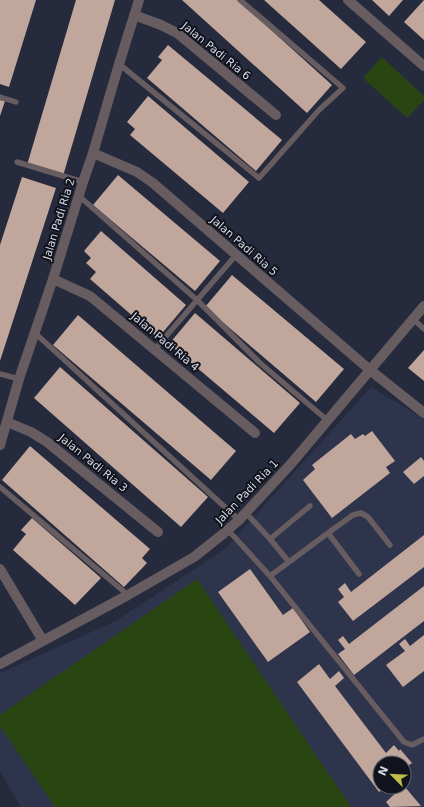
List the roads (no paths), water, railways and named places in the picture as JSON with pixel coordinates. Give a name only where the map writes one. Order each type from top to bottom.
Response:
[{"type":"street","name":"Jalan Padi Ria 2","points":[[0,445],[19,379],[93,153],[139,0]]},
{"type":"street","points":[[348,0],[424,66]]},
{"type":"street","name":"Jalan Padi Ria 6","points":[[134,15],[161,25],[177,33],[276,116]]},
{"type":"street","name":"Jalan Padi Ria 5","points":[[93,153],[138,172],[154,183],[370,370],[424,413]]},
{"type":"street","name":"Jalan Padi Ria 4","points":[[53,279],[90,296],[255,432]]},
{"type":"street","name":"Jalan Padi Ria 1","points":[[0,664],[128,595],[194,557],[228,530],[246,513],[290,465],[424,306]]},
{"type":"street","name":"Jalan Padi Ria 3","points":[[7,422],[31,432],[48,442],[158,532]]},
{"type":"street","points":[[0,569],[43,641]]},
{"type":"lane","points":[[119,64],[259,178],[319,110],[343,88],[240,0]]},
{"type":"lane","points":[[0,97],[16,102]]},
{"type":"lane","points":[[17,162],[83,182]]},
{"type":"lane","points":[[79,196],[197,300],[260,363],[327,420]]},
{"type":"lane","points":[[155,349],[236,255]]},
{"type":"lane","points":[[413,319],[424,329]]},
{"type":"lane","points":[[35,333],[239,520]]},
{"type":"lane","points":[[0,374],[19,379]]},
{"type":"lane","points":[[0,487],[128,595]]},
{"type":"lane","points":[[270,539],[310,506]]},
{"type":"lane","points":[[246,513],[289,562]]},
{"type":"lane","points":[[270,576],[353,515],[361,513],[368,517],[390,545]]},
{"type":"lane","points":[[228,530],[270,576],[404,742],[412,744],[424,739]]},
{"type":"lane","points":[[328,533],[359,574]]}]
